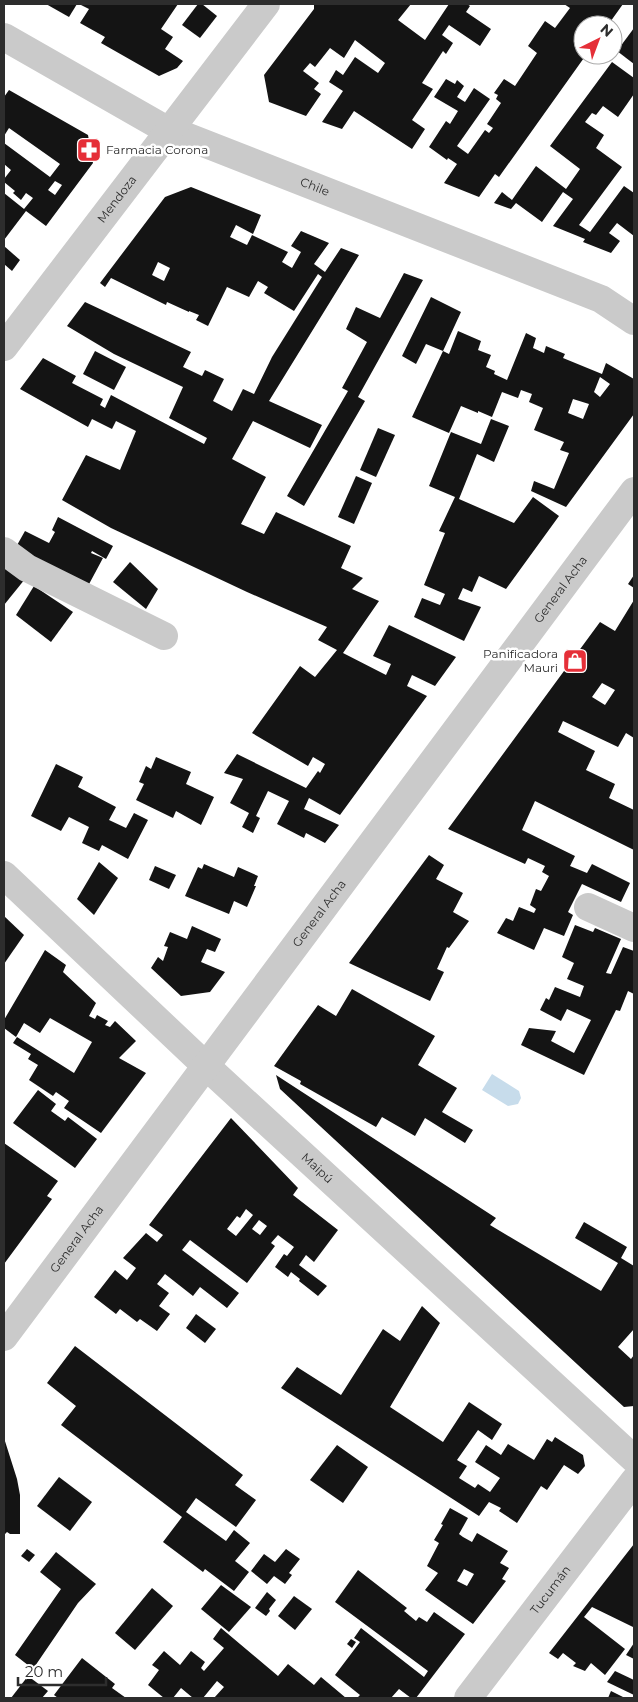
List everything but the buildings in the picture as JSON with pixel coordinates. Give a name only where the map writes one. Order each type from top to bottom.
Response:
[{"type":"street","name":"Mendoza","points":[[4,347],[266,4]]},
{"type":"street","name":"Chile","points":[[4,36],[169,130],[601,299],[634,321]]},
{"type":"street","name":"General Acha","points":[[4,1337],[634,492]]},
{"type":"street","points":[[4,551],[27,568],[164,636]]},
{"type":"street","name":"Maipú","points":[[4,875],[206,1066],[634,1459]]},
{"type":"street","points":[[588,907],[634,928]]},
{"type":"street","name":"Tucumán","points":[[468,1698],[634,1481]]},
{"type":"water","points":[[492,1074],[519,1091],[521,1098],[518,1104],[508,1106],[482,1090]]},
{"type":"place","name":"Farmacia Corona","points":[[89,150]]},
{"type":"place","name":"Panificadora Mauri","points":[[575,661]]}]
